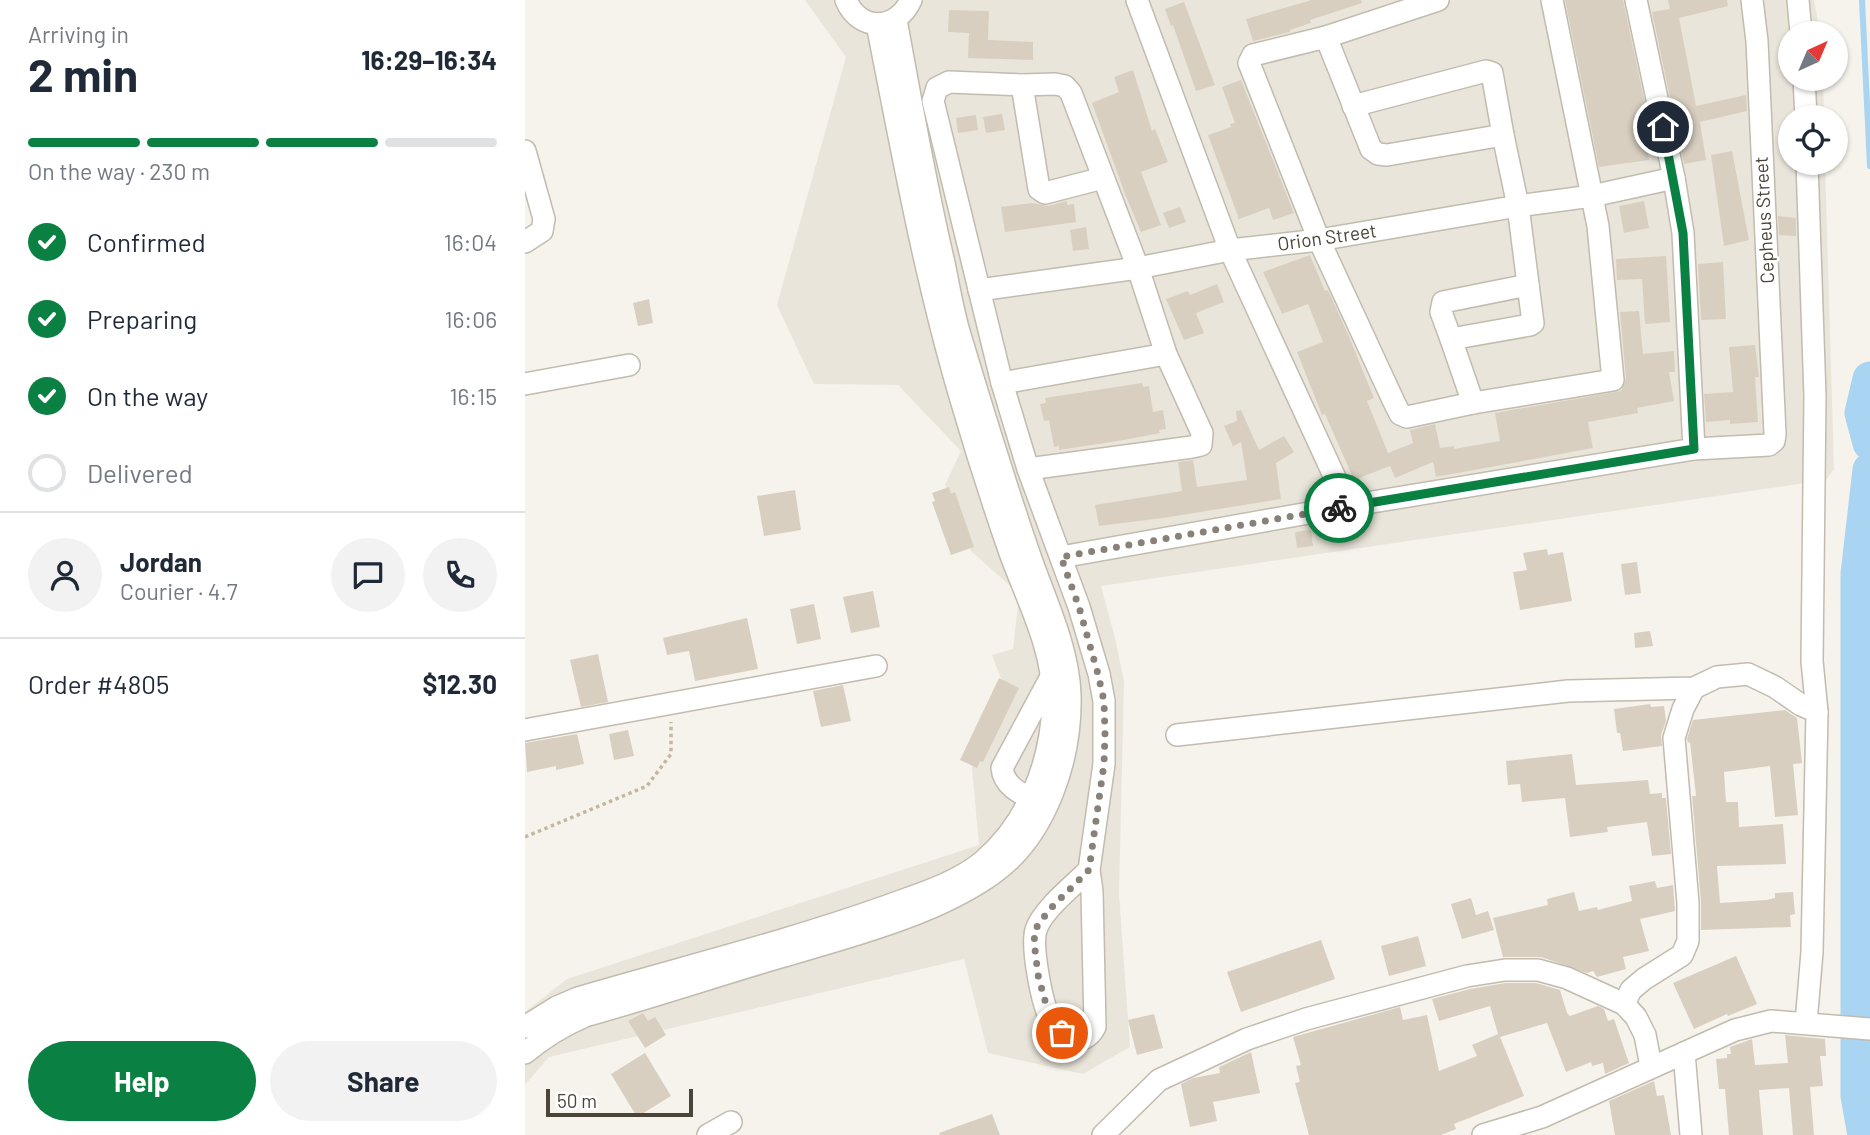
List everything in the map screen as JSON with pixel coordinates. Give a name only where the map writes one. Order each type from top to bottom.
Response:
[{"type":"street","points":[[846,0],[856,16],[887,22],[907,9],[911,0]]},
{"type":"street","points":[[1137,0],[1230,250],[1348,506]]},
{"type":"street","points":[[1438,0],[1326,37],[1253,55],[1249,63],[1319,240],[1400,414],[1407,416],[1613,380],[1603,267],[1593,196],[1552,0]]},
{"type":"street","points":[[1061,557],[1694,449],[1683,233],[1636,0]]},
{"type":"street","name":"Cepheus Street","points":[[1694,449],[1769,445],[1774,441],[1757,41],[1752,0]]},
{"type":"street","points":[[1798,0],[1800,21]]},
{"type":"street","points":[[525,1053],[533,1029],[557,1006],[942,893],[982,862],[1017,822],[1039,803],[1060,673],[1041,638],[988,490],[968,425],[938,274],[916,221],[887,22]]},
{"type":"street","points":[[1326,37],[1371,149],[1378,154],[1387,155],[1503,135]]},
{"type":"street","points":[[1353,106],[1479,71],[1492,74],[1518,206],[1533,318],[1530,325],[1451,339]]},
{"type":"street","points":[[1028,469],[1201,445],[1202,433],[1166,354],[1138,268],[1072,93],[1065,86],[1055,84],[949,82],[937,88],[933,101],[1002,383],[1028,469],[1086,628],[1104,701],[1104,764],[1089,870],[1092,891],[1095,1027],[1084,1040],[1072,1039],[1062,1033],[1050,1019],[1038,975],[1034,941],[1036,928],[1049,910],[1089,870]]},
{"type":"street","points":[[1022,85],[1038,189],[1045,193],[1103,178]]},
{"type":"street","points":[[525,155],[544,219],[542,231],[525,242]]},
{"type":"street","points":[[1806,1023],[1812,952],[1817,712],[1812,661],[1814,321],[1808,175]]},
{"type":"street","name":"Orion Street","points":[[979,290],[1138,268],[1230,250],[1319,240],[1593,196],[1674,178]]},
{"type":"street","points":[[1473,403],[1441,313],[1443,302],[1528,285]]},
{"type":"street","points":[[1002,383],[1166,354]]},
{"type":"street","points":[[525,384],[629,365]]},
{"type":"street","points":[[525,730],[876,666]]},
{"type":"street","points":[[1039,803],[1006,782],[1002,768],[1060,673]]},
{"type":"street","points":[[1177,735],[1568,691],[1694,688],[1717,677],[1748,674],[1817,712]]},
{"type":"street","points":[[1624,1004],[1631,990],[1644,979],[1682,955],[1688,941],[1688,903],[1674,738],[1683,709],[1694,688]]},
{"type":"street","points":[[1103,1135],[1159,1080],[1247,1039],[1306,1019],[1467,976],[1505,970],[1523,968],[1567,978],[1624,1004],[1636,1017],[1645,1035],[1651,1066]]},
{"type":"street","points":[[1483,1135],[1543,1126],[1651,1066],[1735,1030],[1771,1021],[1870,1030]]},
{"type":"street","points":[[1684,1053],[1691,1135]]},
{"type":"street","points":[[708,1135],[731,1122]]},
{"type":"path","points":[[525,836],[647,786],[671,754],[671,704]]},
{"type":"shaded area","points":[[805,0],[1814,0],[1818,21],[1778,21],[1778,91],[1823,91],[1824,105],[1778,105],[1778,175],[1825,175],[1834,469],[1826,480],[1101,586],[1124,681],[1119,894],[1130,1047],[1083,1074],[988,1053],[964,959],[549,1057],[525,1085],[525,1012],[567,979],[979,845],[971,757],[1007,694],[992,655],[1013,649],[1019,594],[971,551],[945,485],[961,451],[898,385],[814,384],[777,305],[846,57]]},
{"type":"building","points":[[1312,0],[1361,0],[1362,3],[1310,20],[1311,23],[1290,32],[1253,41],[1246,19]]},
{"type":"building","points":[[1565,0],[1623,0],[1654,145],[1647,146],[1649,160],[1599,167]]},
{"type":"building","points":[[1668,0],[1727,0],[1728,6],[1679,18],[1696,106],[1746,95],[1747,111],[1700,122],[1706,160],[1684,164],[1652,12],[1670,9]]},
{"type":"building","points":[[1184,2],[1215,85],[1196,91],[1165,9]]},
{"type":"building","points":[[949,10],[989,11],[988,40],[1033,42],[1033,60],[968,58],[969,33],[948,32]]},
{"type":"building","points":[[1133,70],[1152,131],[1155,129],[1168,162],[1141,172],[1161,225],[1141,232],[1092,103],[1119,92],[1114,77]]},
{"type":"building","points":[[1241,80],[1294,213],[1273,220],[1269,208],[1239,219],[1208,135],[1235,123],[1222,87]]},
{"type":"building","points":[[1002,114],[1005,130],[986,133],[983,117]]},
{"type":"building","points":[[976,115],[978,130],[958,133],[956,118]]},
{"type":"building","points":[[1732,151],[1749,240],[1724,246],[1711,155]]},
{"type":"building","points":[[1067,201],[1067,205],[1074,204],[1076,222],[1005,232],[1001,207],[1032,203],[1048,206]]},
{"type":"building","points":[[1644,201],[1649,228],[1624,233],[1619,206]]},
{"type":"building","points":[[1180,207],[1186,222],[1169,228],[1163,213]]},
{"type":"building","points":[[1778,216],[1796,218],[1796,236],[1779,235]]},
{"type":"building","points":[[1086,227],[1089,249],[1073,251],[1070,230]]},
{"type":"building","points":[[1310,255],[1350,339],[1374,398],[1367,401],[1388,453],[1413,443],[1410,430],[1435,424],[1440,448],[1454,446],[1454,449],[1500,441],[1495,413],[1621,391],[1626,379],[1620,312],[1639,311],[1643,354],[1674,351],[1675,372],[1669,372],[1674,401],[1637,408],[1638,413],[1588,422],[1593,448],[1436,477],[1433,462],[1395,478],[1390,466],[1354,480],[1325,414],[1322,415],[1297,352],[1323,342],[1308,304],[1282,314],[1263,272]]},
{"type":"building","points":[[1666,256],[1670,322],[1645,324],[1642,279],[1617,280],[1616,259]]},
{"type":"building","points":[[1723,262],[1726,319],[1701,320],[1698,264]]},
{"type":"building","points":[[1217,284],[1224,302],[1196,313],[1204,333],[1184,340],[1166,299],[1188,291],[1190,295]]},
{"type":"building","points":[[649,299],[653,323],[638,326],[633,303]]},
{"type":"building","points":[[1755,345],[1759,377],[1755,377],[1758,422],[1706,422],[1704,394],[1733,392],[1729,347]]},
{"type":"building","points":[[1142,383],[1143,387],[1149,386],[1153,412],[1163,410],[1166,429],[1159,430],[1160,433],[1124,440],[1059,450],[1059,446],[1054,447],[1049,420],[1044,421],[1040,404],[1046,403],[1045,398]]},
{"type":"building","points":[[1241,410],[1259,450],[1284,436],[1294,452],[1276,463],[1281,499],[1099,526],[1095,505],[1182,491],[1178,462],[1193,460],[1197,487],[1247,480],[1241,442],[1233,446],[1224,426],[1237,421],[1236,411]]},
{"type":"building","points":[[949,487],[951,494],[955,492],[974,547],[951,555],[932,502],[935,501],[932,493]]},
{"type":"building","points":[[795,490],[801,530],[764,536],[757,496]]},
{"type":"building","points":[[1311,530],[1313,546],[1297,548],[1295,532]]},
{"type":"building","points":[[1547,549],[1548,555],[1563,552],[1572,601],[1520,610],[1513,572],[1527,570],[1523,553]]},
{"type":"building","points":[[1637,562],[1641,593],[1625,595],[1621,564]]},
{"type":"building","points":[[873,591],[880,627],[851,633],[843,597]]},
{"type":"building","points":[[814,604],[821,639],[797,644],[790,609]]},
{"type":"building","points":[[747,618],[758,669],[695,681],[689,651],[667,655],[663,638]]},
{"type":"building","points":[[1650,631],[1653,646],[1635,648],[1634,633]]},
{"type":"building","points":[[598,654],[608,702],[581,707],[570,660]]},
{"type":"building","points":[[999,678],[1019,688],[983,762],[980,761],[977,768],[960,760]]},
{"type":"building","points":[[843,685],[851,721],[821,727],[813,691]]},
{"type":"building","points":[[1650,704],[1651,707],[1664,706],[1666,721],[1661,735],[1662,746],[1623,751],[1614,709]]},
{"type":"building","points":[[1785,710],[1797,718],[1802,763],[1793,764],[1798,815],[1775,817],[1770,766],[1724,772],[1726,802],[1738,802],[1739,827],[1783,824],[1786,864],[1717,866],[1720,903],[1766,900],[1775,898],[1775,893],[1793,892],[1795,914],[1790,915],[1791,927],[1701,930],[1692,796],[1696,796],[1690,742],[1688,743],[1687,739],[1693,720]]},
{"type":"building","points":[[628,730],[634,756],[614,760],[609,734]]},
{"type":"building","points":[[577,734],[584,764],[527,772],[525,743]]},
{"type":"building","points":[[1572,754],[1576,785],[1648,780],[1650,794],[1662,793],[1662,798],[1666,798],[1671,854],[1652,856],[1647,822],[1607,827],[1608,832],[1570,837],[1565,798],[1522,802],[1520,784],[1508,785],[1506,761]]},
{"type":"building","points":[[1655,881],[1657,888],[1673,885],[1675,911],[1640,919],[1649,951],[1623,957],[1626,969],[1597,977],[1593,971],[1587,973],[1541,957],[1503,957],[1493,918],[1548,905],[1547,899],[1574,892],[1579,911],[1597,907],[1598,910],[1632,901],[1629,886]]},
{"type":"building","points":[[1471,898],[1476,915],[1488,911],[1494,930],[1462,939],[1451,904]]},
{"type":"building","points":[[1418,936],[1426,966],[1389,976],[1381,946]]},
{"type":"building","points":[[1321,940],[1335,979],[1241,1012],[1227,972]]},
{"type":"building","points":[[1736,956],[1757,1004],[1694,1029],[1673,983]]},
{"type":"building","points":[[1506,983],[1536,983],[1560,990],[1570,1016],[1598,1006],[1604,1009],[1608,1021],[1614,1019],[1629,1063],[1605,1074],[1603,1063],[1592,1066],[1591,1062],[1566,1072],[1547,1023],[1500,1037],[1524,1096],[1454,1124],[1456,1129],[1441,1135],[1309,1135],[1295,1083],[1300,1082],[1296,1066],[1301,1065],[1293,1037],[1400,1007],[1403,1020],[1427,1015],[1439,1071],[1477,1056],[1472,1045],[1498,1034],[1490,1006],[1439,1021],[1432,999]]},
{"type":"building","points":[[643,1013],[648,1021],[655,1017],[666,1035],[645,1048],[628,1021]]},
{"type":"building","points":[[1154,1014],[1163,1048],[1137,1055],[1128,1020]]},
{"type":"building","points":[[1785,1035],[1825,1039],[1826,1056],[1820,1056],[1823,1086],[1810,1087],[1814,1135],[1793,1135],[1789,1088],[1759,1090],[1763,1135],[1729,1135],[1725,1089],[1719,1089],[1716,1059],[1727,1058],[1727,1054],[1731,1054],[1730,1047],[1752,1039],[1755,1065],[1788,1063]]},
{"type":"building","points":[[1251,1052],[1260,1093],[1213,1102],[1217,1121],[1190,1127],[1181,1084],[1193,1078],[1220,1073],[1219,1067]]},
{"type":"building","points":[[645,1053],[671,1096],[637,1117],[611,1074]]},
{"type":"building","points":[[1654,1081],[1657,1096],[1664,1095],[1671,1135],[1615,1135],[1609,1101]]},
{"type":"building","points":[[992,1114],[1000,1135],[939,1133]]},
{"type":"waterway","points":[[1862,0],[1870,166]]},
{"type":"waterway","points":[[1870,379],[1862,413],[1870,443]]},
{"type":"waterway","points":[[1865,1135],[1858,1096],[1858,574],[1870,470]]},
{"type":"way so far","points":[[1062,1033],[1050,1019],[1038,975],[1034,941],[1036,928],[1049,910],[1089,870],[1104,764],[1105,734],[1104,701],[1098,674],[1086,628],[1061,557],[1339,508]]},
{"type":"route","points":[[1339,508],[1694,449],[1683,233],[1663,127]]}]
